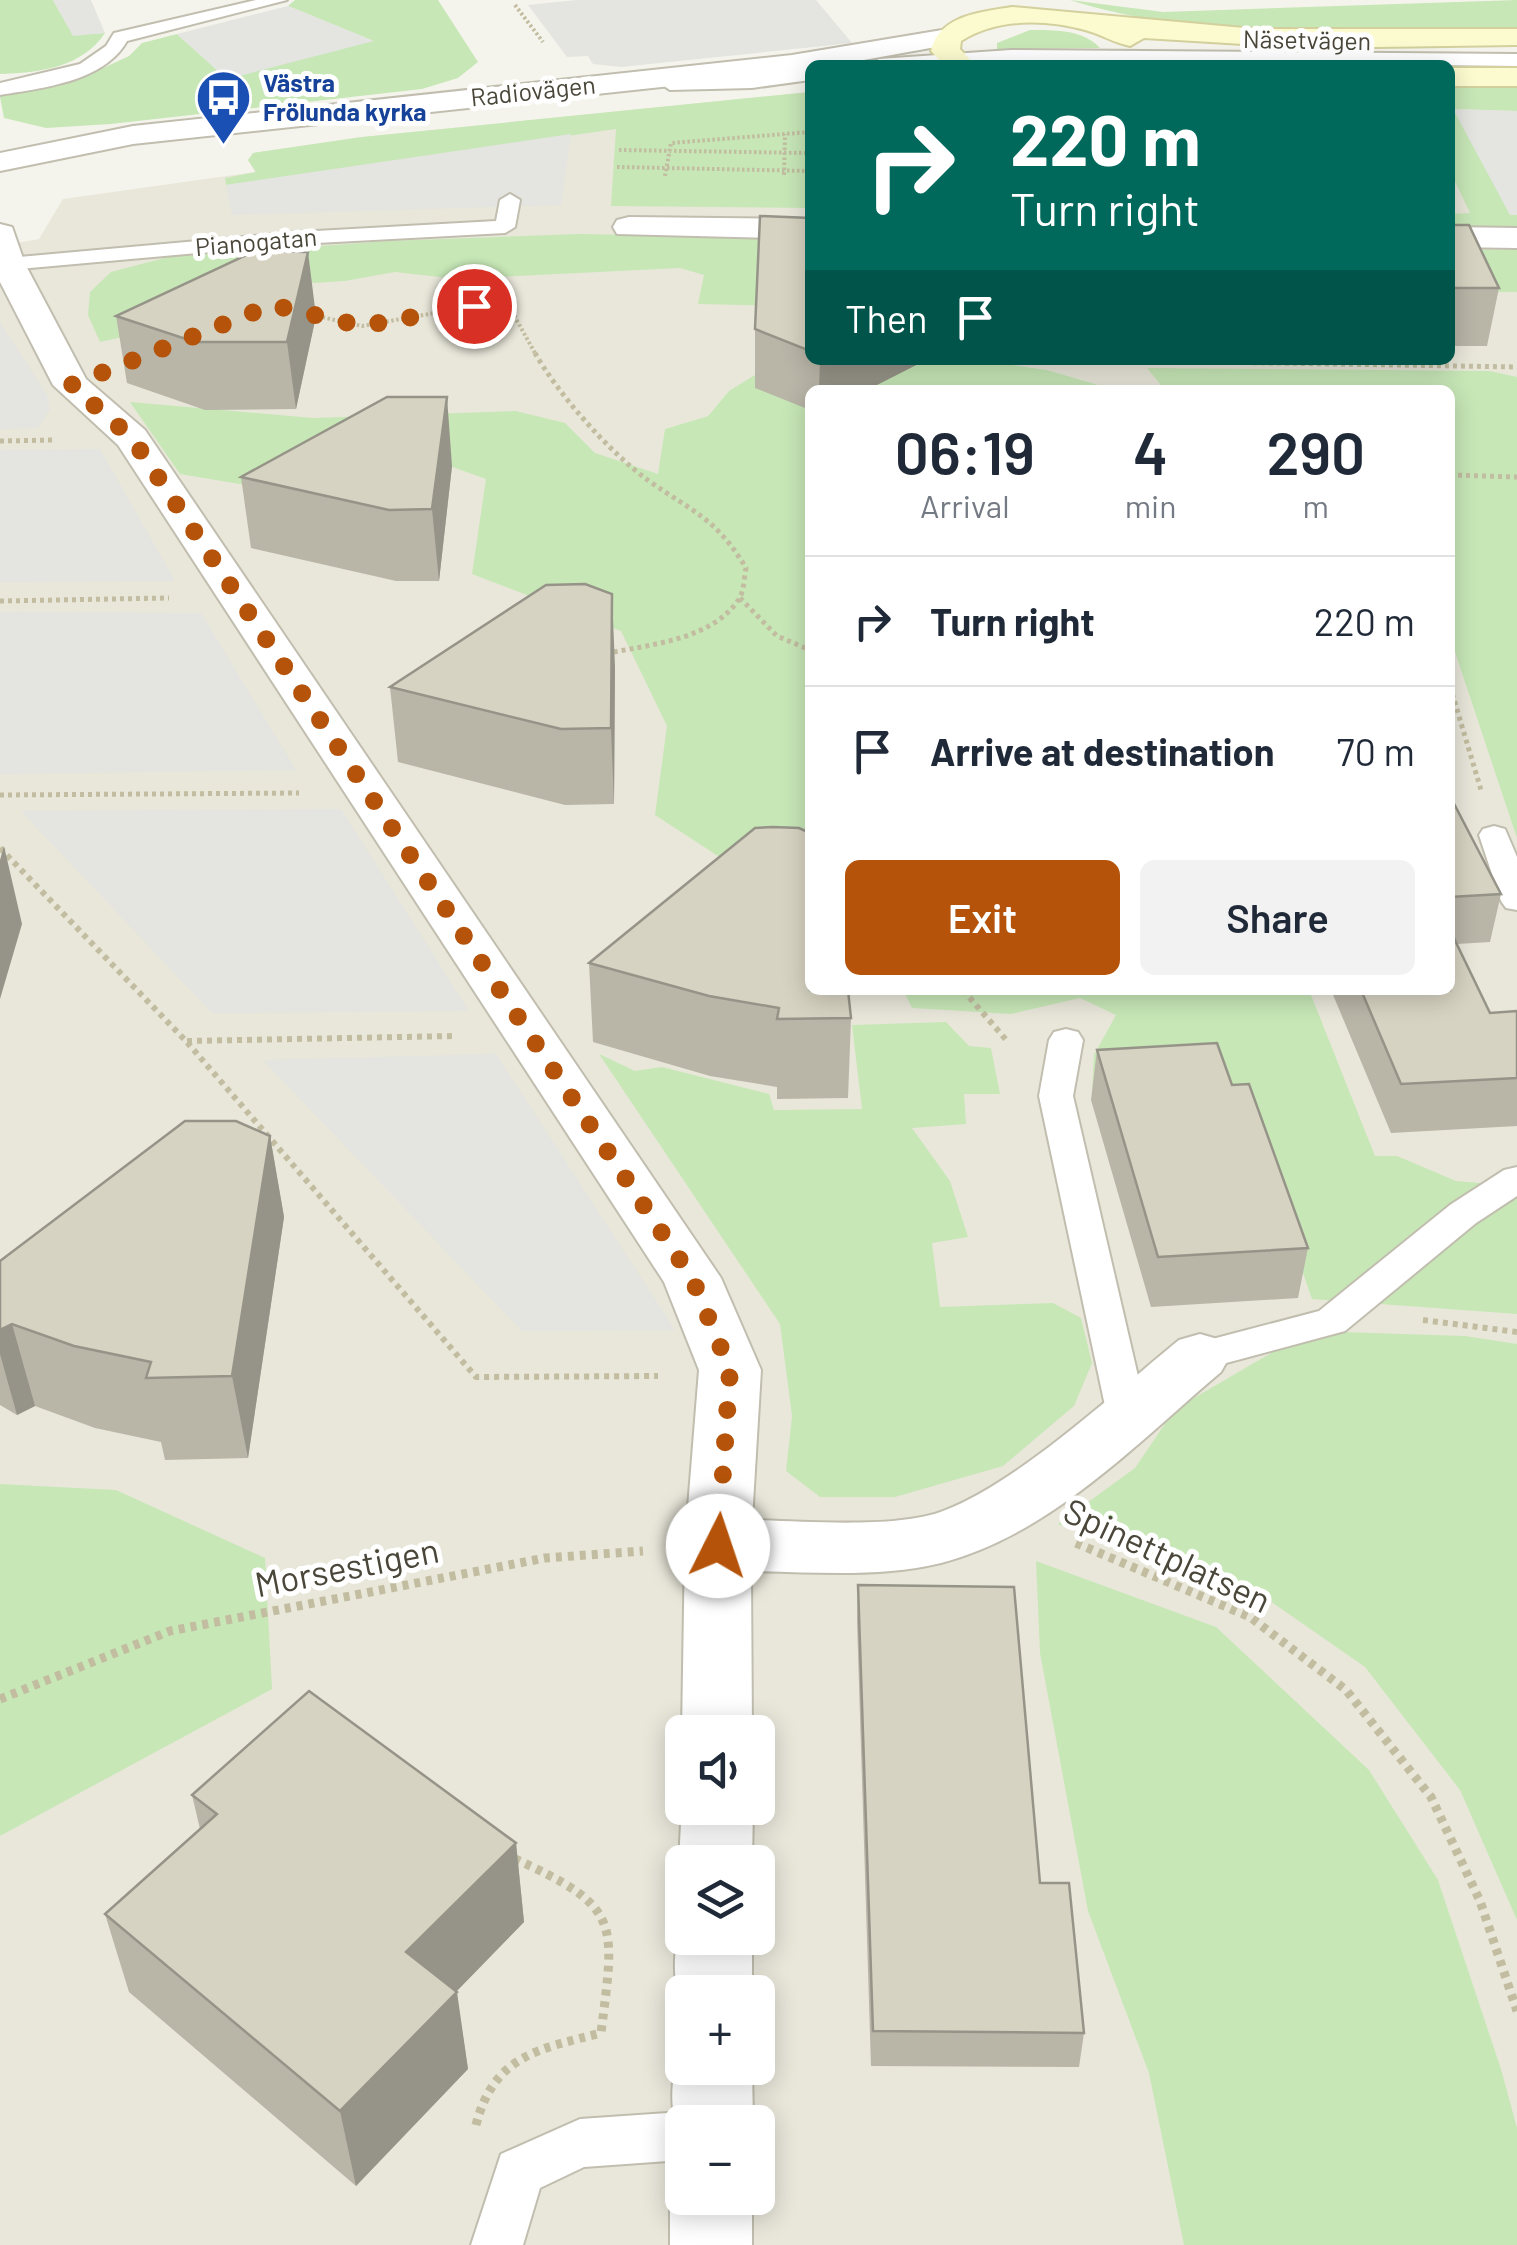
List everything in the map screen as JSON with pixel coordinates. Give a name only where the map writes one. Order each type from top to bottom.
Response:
[{"type":"street","name":"Näsetvägen","points":[[1028,0],[1084,21],[1208,38],[1272,41],[1517,37]]},
{"type":"street","points":[[946,2],[956,11],[955,47]]},
{"type":"street","points":[[955,47],[1010,17],[1084,21],[1130,38],[1137,47],[1133,60]]},
{"type":"street","name":"Radiovägen","points":[[830,60],[955,47]]},
{"type":"street","name":"Radiovägen","points":[[0,162],[133,134],[805,63]]},
{"type":"street","points":[[1456,77],[1517,79]]},
{"type":"street","name":"Radiovägen","points":[[0,162],[139,154],[805,83]]},
{"type":"street","points":[[629,226],[805,229]]},
{"type":"street","points":[[1455,237],[1517,238]]},
{"type":"street","points":[[2,242],[71,385],[132,438],[534,1035],[692,1278],[730,1370],[718,1546],[717,1715]]},
{"type":"street","points":[[718,1546],[856,1545],[942,1538],[1002,1512],[1200,1356]]},
{"type":"street","points":[[710,2245],[711,2215]]},
{"type":"lane","points":[[0,88],[101,62],[117,48],[120,37],[278,0]]},
{"type":"lane","points":[[900,60],[955,47],[1133,60],[1517,60]]},
{"type":"lane","points":[[547,90],[805,75]]},
{"type":"lane","points":[[669,96],[774,78]]},
{"type":"lane","name":"Pianogatan","points":[[2,242],[505,227],[510,200]]},
{"type":"lane","points":[[389,233],[392,204]]},
{"type":"lane","points":[[1494,834],[1517,901]]},
{"type":"lane","points":[[1066,1040],[1056,1096],[1068,1166],[1127,1414]]},
{"type":"lane","points":[[1200,1356],[1332,1320],[1463,1214],[1517,1179]]},
{"type":"lane","points":[[498,2245],[519,2172],[580,2143],[665,2137]]},
{"type":"path","points":[[783,188],[786,134]]},
{"type":"path","points":[[619,150],[805,153]]},
{"type":"path","points":[[618,167],[805,171]]},
{"type":"path","points":[[308,314],[362,326],[474,306],[515,317],[550,380],[574,408],[646,480],[698,511],[728,536],[746,568],[740,598],[714,620],[673,640],[614,652]]},
{"type":"path","points":[[1396,365],[1517,367]]},
{"type":"path","points":[[1455,476],[1517,476]]},
{"type":"path","points":[[0,601],[240,597]]},
{"type":"path","points":[[740,598],[777,636],[805,648]]},
{"type":"path","points":[[1455,703],[1494,834]]},
{"type":"path","points":[[0,796],[371,792]]},
{"type":"path","points":[[0,848],[186,1040],[476,1377],[600,1377]]},
{"type":"path","points":[[186,1040],[534,1035]]},
{"type":"path","name":"Spinettplatsen","points":[[1002,1512],[1250,1617],[1346,1690],[1431,1797],[1480,1901],[1517,2011]]},
{"type":"path","name":"Morsestigen","points":[[0,1700],[170,1631],[545,1558],[718,1546]]},
{"type":"path","points":[[476,2131],[481,2096],[521,2054],[601,2033],[610,1936],[604,1914],[579,1892],[502,1852]]},
{"type":"shaded area","points":[[53,0],[91,0],[105,33],[73,36]]},
{"type":"shaded area","points":[[577,0],[816,0],[852,43],[621,67],[593,64],[588,56],[567,57],[528,5]]},
{"type":"shaded area","points":[[288,6],[374,41],[227,79],[177,34]]},
{"type":"shaded area","points":[[1455,86],[1517,88],[1517,2245],[0,2245],[0,246],[39,239],[63,199],[255,172],[248,160],[253,153],[362,137],[805,93],[805,362],[729,391],[708,416],[665,429],[805,971],[805,995],[1455,995],[1455,385],[1099,385],[1012,365],[1455,365]]},
{"type":"shaded area","points":[[1455,109],[1517,111],[1517,215],[1510,215]]},
{"type":"shaded area","points":[[571,134],[561,205],[232,215],[226,185]]},
{"type":"shaded area","points":[[0,322],[47,395],[50,409],[38,428],[0,429]]},
{"type":"shaded area","points":[[100,449],[175,581],[0,582],[0,450]]},
{"type":"shaded area","points":[[0,612],[201,613],[296,770],[0,774]]},
{"type":"shaded area","points":[[341,809],[469,1011],[212,1013],[21,811]]},
{"type":"shaded area","points":[[496,1054],[675,1330],[522,1331],[263,1060]]},
{"type":"green space","points":[[0,0],[53,0],[73,35],[105,33],[85,54],[72,61],[45,70],[0,74]]},
{"type":"green space","points":[[295,0],[438,0],[478,62],[458,78],[422,89],[111,124],[46,128],[4,118],[0,97],[7,92],[101,69],[129,56],[142,43],[177,34],[227,79],[371,40],[288,6]]},
{"type":"green space","points":[[1070,0],[1163,12],[1517,0],[1517,29],[1235,29],[1179,24]]},
{"type":"green space","points":[[1030,30],[1076,34],[1100,48],[997,49],[997,43]]},
{"type":"green space","points":[[1455,86],[1517,88],[1517,111],[1455,109]]},
{"type":"green space","points":[[805,93],[805,208],[611,206],[616,129],[226,185],[225,178],[256,172],[248,160],[253,153],[362,137]]},
{"type":"green space","points":[[1455,111],[1510,214],[1517,215],[1517,230],[1455,229],[1455,214],[1470,213],[1455,182]]},
{"type":"green space","points":[[579,234],[805,238],[805,251],[783,306],[698,304],[704,275],[680,268],[457,279],[395,272],[345,281],[279,285],[190,322],[100,342],[88,315],[90,292],[111,272],[168,257],[389,241]]},
{"type":"green space","points":[[1455,249],[1517,250],[1517,292],[1483,292],[1455,256]]},
{"type":"green space","points":[[810,365],[1012,365],[1099,385],[805,385],[805,888],[764,886],[655,815],[667,726],[621,631],[472,574],[486,479],[408,451],[264,488],[180,474],[130,402],[313,418],[516,411],[565,423],[595,453],[658,474],[665,429],[708,416],[729,391],[755,375]]},
{"type":"green space","points":[[1147,368],[1490,371],[1517,377],[1517,838],[1455,652],[1455,385],[1161,385]]},
{"type":"green space","points":[[906,995],[1311,995],[1375,1156],[1397,1156],[1456,1181],[1517,1186],[1517,1314],[1312,1299],[1253,1128],[1216,1087],[1092,1092],[1094,1055],[1116,1015],[1080,998],[1011,1014],[912,1008]]},
{"type":"green space","points":[[946,1022],[969,1046],[991,1048],[1000,1094],[964,1094],[966,1124],[912,1128],[950,1181],[968,1237],[932,1243],[940,1307],[1053,1303],[1081,1318],[1092,1363],[1074,1406],[1003,1466],[895,1497],[820,1497],[786,1471],[792,1416],[780,1324],[599,1054],[635,1071],[662,1067],[769,1094],[774,1110],[862,1109],[852,1025]]},
{"type":"green space","points":[[1340,1332],[1465,1336],[1517,1344],[1517,1920],[1460,1790],[1365,1667],[1267,1599],[1058,1524],[1135,1468],[1175,1409],[1283,1346]]},
{"type":"green space","points":[[0,1484],[116,1490],[265,1558],[272,1689],[0,1836]]},
{"type":"green space","points":[[1036,1561],[1216,1627],[1369,1770],[1438,1880],[1501,2069],[1517,2128],[1517,2245],[1184,2245],[1149,2073],[1088,1911],[1040,1653]]},
{"type":"building","points":[[760,216],[805,218],[805,349],[755,329]]},
{"type":"building","points":[[1455,225],[1469,225],[1499,288],[1455,288]]},
{"type":"building","points":[[255,251],[308,252],[287,342],[195,342],[116,316]]},
{"type":"building","points":[[387,397],[447,397],[432,509],[389,510],[241,477]]},
{"type":"building","points":[[585,584],[612,594],[611,728],[561,729],[390,687],[546,585]]},
{"type":"building","points":[[1455,806],[1501,894],[1455,897]]},
{"type":"building","points":[[755,828],[805,831],[805,995],[849,995],[851,1018],[777,1019],[779,1008],[709,996],[589,963]]},
{"type":"building","points":[[1455,940],[1490,1013],[1517,1011],[1517,1078],[1401,1084],[1363,995],[1455,995]]},
{"type":"building","points":[[1217,1043],[1232,1085],[1249,1084],[1308,1248],[1158,1257],[1097,1050]]},
{"type":"building","points":[[185,1121],[236,1121],[270,1136],[232,1376],[146,1378],[151,1362],[74,1346],[12,1324],[0,1330],[0,1261]]},
{"type":"building","points":[[858,1585],[1014,1587],[1040,1883],[1069,1883],[1084,2033],[873,2031]]},
{"type":"building","points":[[309,1691],[516,1843],[406,1952],[457,1992],[340,2111],[105,1914],[217,1814],[192,1795]]},
{"type":"place","name":"Västra Frölunda kyrka","points":[[224,146]]},
{"type":"route","points":[[474,306],[362,326],[272,305],[71,385],[132,438],[534,1035],[692,1278],[730,1370],[718,1546]]}]
